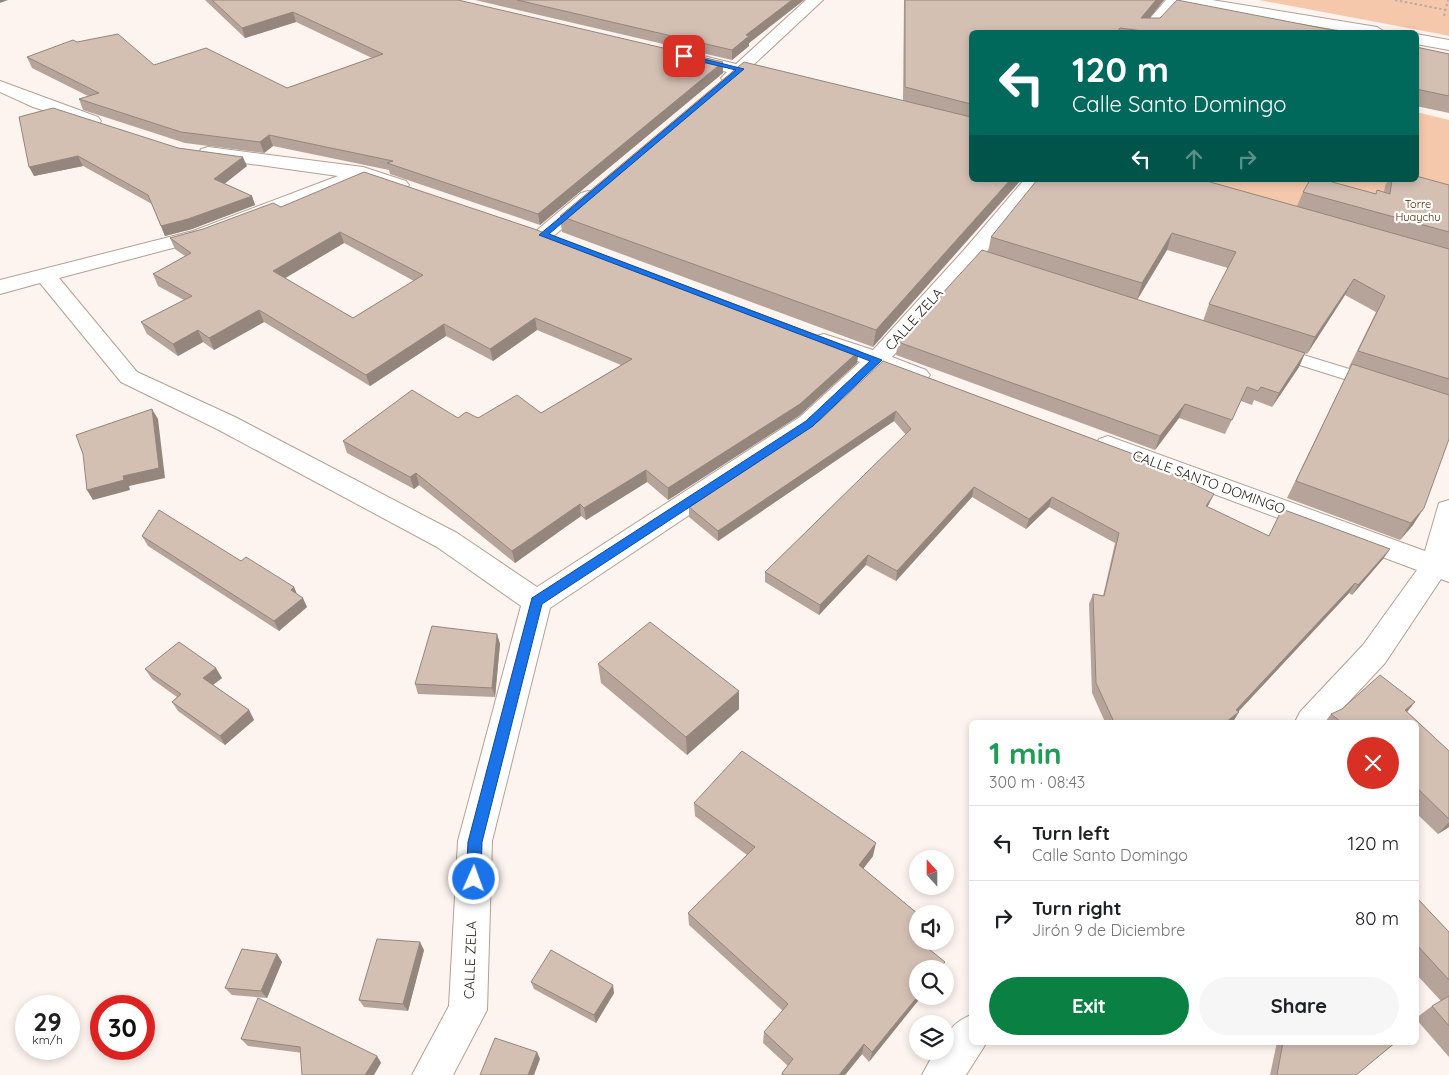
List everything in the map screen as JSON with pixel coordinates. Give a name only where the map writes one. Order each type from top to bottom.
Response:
[{"type":"street","points":[[718,88],[816,0]]},
{"type":"street","points":[[1148,30],[1175,0]]},
{"type":"street","points":[[1182,0],[1209,2],[1366,30]]},
{"type":"street","points":[[1419,39],[1449,44]]},
{"type":"street","points":[[674,54],[789,81]]},
{"type":"street","points":[[0,86],[39,103],[110,126]]},
{"type":"street","points":[[191,151],[363,173],[417,192]]},
{"type":"street","points":[[0,287],[44,274],[200,235],[363,173]]},
{"type":"street","name":"CALLE ZELA","points":[[432,1075],[468,1010],[475,842],[536,602],[809,423],[982,258],[1033,182]]},
{"type":"street","points":[[544,235],[604,184]]},
{"type":"street","points":[[44,274],[129,377],[226,423],[447,540],[536,602]]},
{"type":"street","points":[[803,332],[942,384]]},
{"type":"street","name":"CALLE SANTO DOMINGO","points":[[1091,439],[1442,568]]},
{"type":"street","points":[[1313,720],[1374,654],[1442,568],[1449,510]]},
{"type":"street","points":[[942,1075],[969,1037]]},
{"type":"lane","points":[[1262,347],[1393,389]]},
{"type":"path","points":[[1395,0],[1446,10]]},
{"type":"green space","points":[[1259,0],[1449,0],[1449,36]]},
{"type":"green space","name":"Torre Huaychu","points":[[1419,113],[1449,120],[1449,252],[1196,182],[1419,182]]},
{"type":"building","points":[[212,0],[458,0],[723,62],[538,214],[387,163],[393,161],[269,135],[260,142],[181,132],[79,99],[99,93],[27,57],[73,40],[77,42],[118,34],[154,65],[206,48],[287,88],[383,54],[293,12],[242,28]]},
{"type":"building","points":[[517,0],[792,0],[746,35],[749,36],[732,50]]},
{"type":"building","points":[[905,0],[1156,0],[1141,18],[1160,18],[1177,0],[1332,30],[1136,30],[1120,28],[1118,30],[969,30],[969,103],[905,87]]},
{"type":"building","points":[[1419,48],[1449,54],[1449,96],[1419,90]]},
{"type":"building","points":[[744,62],[969,117],[969,182],[1008,182],[876,330],[560,216]]},
{"type":"building","points":[[53,108],[178,148],[243,157],[214,179],[252,196],[188,219],[161,226],[148,195],[78,156],[29,167],[19,117]]},
{"type":"building","points":[[364,172],[534,229],[859,351],[800,404],[668,488],[646,470],[584,508],[580,504],[512,551],[416,473],[410,477],[343,441],[412,390],[458,418],[466,412],[478,418],[517,395],[541,413],[632,359],[535,318],[490,349],[444,324],[366,375],[259,310],[209,338],[198,330],[173,344],[141,322],[192,296],[153,274],[191,253],[170,238],[203,229],[273,203],[281,207]],"holes":[[[340,232],[423,275],[353,318],[273,271]]]},
{"type":"building","points":[[1419,177],[1449,185],[1449,232],[1303,192],[1309,182],[1332,182],[1376,194],[1377,190],[1390,194],[1392,182],[1419,182]]},
{"type":"building","points":[[1035,182],[1210,182],[1449,249],[1449,379],[1358,351],[1385,296],[1354,279],[1315,337],[1209,304],[1236,252],[1172,233],[1142,283],[991,237]]},
{"type":"building","points":[[982,250],[1305,353],[1279,393],[1261,387],[1258,391],[1247,387],[1232,420],[1185,404],[1160,436],[898,342]]},
{"type":"building","points":[[883,361],[1144,458],[1143,460],[1214,494],[1206,506],[1269,536],[1282,509],[1390,549],[1358,585],[1355,583],[1236,710],[1239,712],[1229,720],[1113,720],[1096,683],[1093,594],[1104,596],[1119,533],[1052,497],[1029,519],[974,487],[897,571],[868,555],[820,605],[765,572],[911,429],[896,411],[718,531],[689,507],[820,420]]},
{"type":"building","points":[[1352,364],[1449,395],[1449,439],[1424,508],[1411,523],[1296,481]]},
{"type":"building","points":[[152,409],[159,468],[123,476],[124,480],[87,490],[83,454],[76,435]]},
{"type":"building","points":[[159,510],[241,561],[246,557],[294,587],[291,590],[303,598],[274,621],[142,536]]},
{"type":"building","points":[[650,622],[739,691],[686,737],[598,664]]},
{"type":"building","points":[[432,626],[497,634],[492,688],[415,684]]},
{"type":"building","points":[[179,642],[216,668],[203,678],[249,710],[220,736],[172,702],[181,694],[145,669]]},
{"type":"building","points":[[1380,675],[1415,702],[1405,710],[1416,720],[1338,720],[1331,714],[1342,709]]},
{"type":"building","points":[[1419,723],[1449,751],[1449,819],[1419,790]]},
{"type":"building","points":[[742,751],[876,843],[859,865],[909,907],[909,950],[930,950],[943,960],[909,960],[909,1005],[911,1005],[872,1052],[864,1044],[839,1075],[784,1075],[782,1073],[793,1059],[764,1032],[788,1004],[688,913],[755,847],[694,803]]},
{"type":"building","points":[[1419,900],[1449,932],[1449,980],[1419,947]]},
{"type":"building","points":[[377,939],[420,942],[403,1004],[359,1000]]},
{"type":"building","points":[[242,949],[277,954],[261,991],[225,988]]},
{"type":"building","points":[[551,950],[613,985],[594,1015],[531,982]]},
{"type":"building","points":[[1449,996],[1449,1026],[1432,1006]]},
{"type":"building","points":[[258,998],[377,1056],[365,1075],[302,1075],[300,1047],[241,1039]]},
{"type":"building","points":[[495,1038],[537,1052],[528,1075],[480,1075]]},
{"type":"building","points":[[1282,1045],[1392,1045],[1356,1075],[1277,1075]]},
{"type":"route","points":[[474,879],[475,842],[536,602],[809,423],[877,360],[543,235],[741,69],[684,56]]}]
